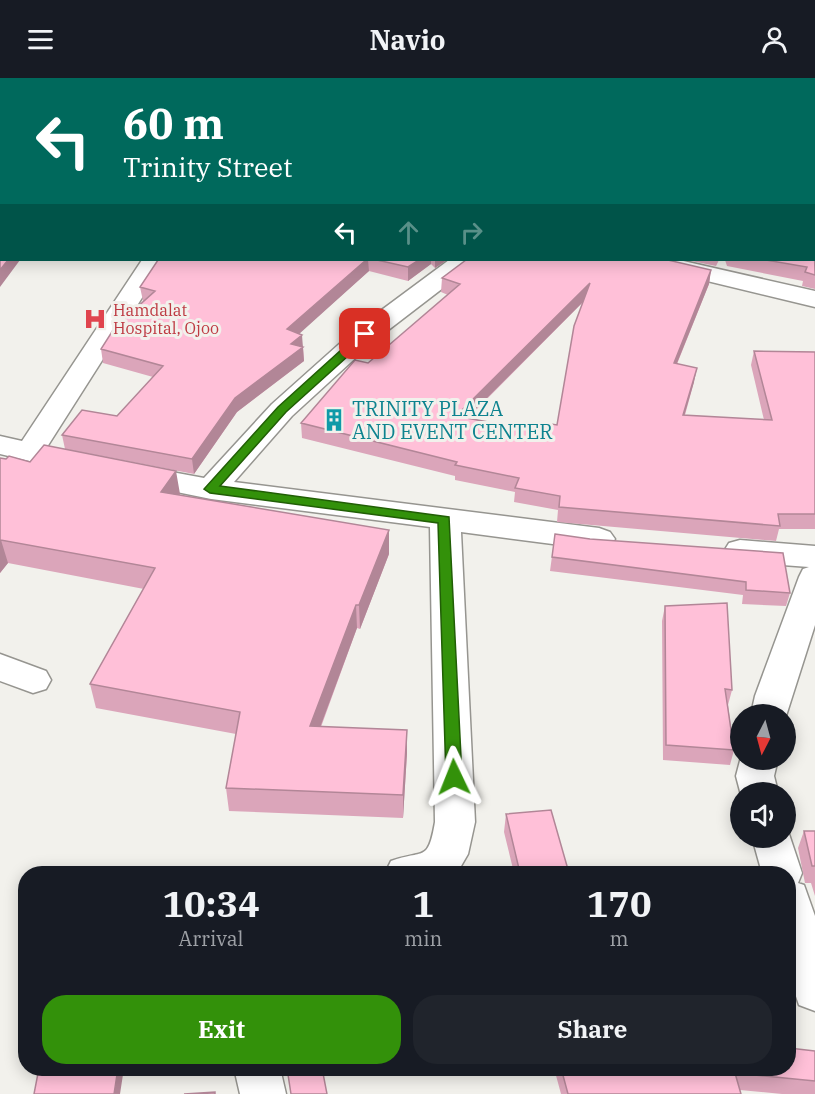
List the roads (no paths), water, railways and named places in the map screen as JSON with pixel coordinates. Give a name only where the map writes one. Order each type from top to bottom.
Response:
[{"type":"street","points":[[29,453],[153,261]]},
{"type":"street","points":[[210,489],[282,410],[365,334],[463,261]]},
{"type":"street","points":[[654,261],[815,299]]},
{"type":"street","points":[[0,445],[29,453],[210,489],[624,542]]},
{"type":"street","points":[[434,866],[440,864],[450,854],[455,822],[444,520]]},
{"type":"street","points":[[707,548],[815,557]]},
{"type":"street","points":[[771,704],[815,577]]},
{"type":"street","points":[[0,667],[33,680]]},
{"type":"street","points":[[775,848],[780,866]]},
{"type":"street","points":[[796,923],[815,991]]},
{"type":"street","points":[[259,1076],[263,1094]]},
{"type":"place","name":"Hamdalat Hospital, Ojoo","points":[[95,319]]},
{"type":"place","name":"TRINITY PLAZA AND EVENT CENTER","points":[[334,420]]}]
